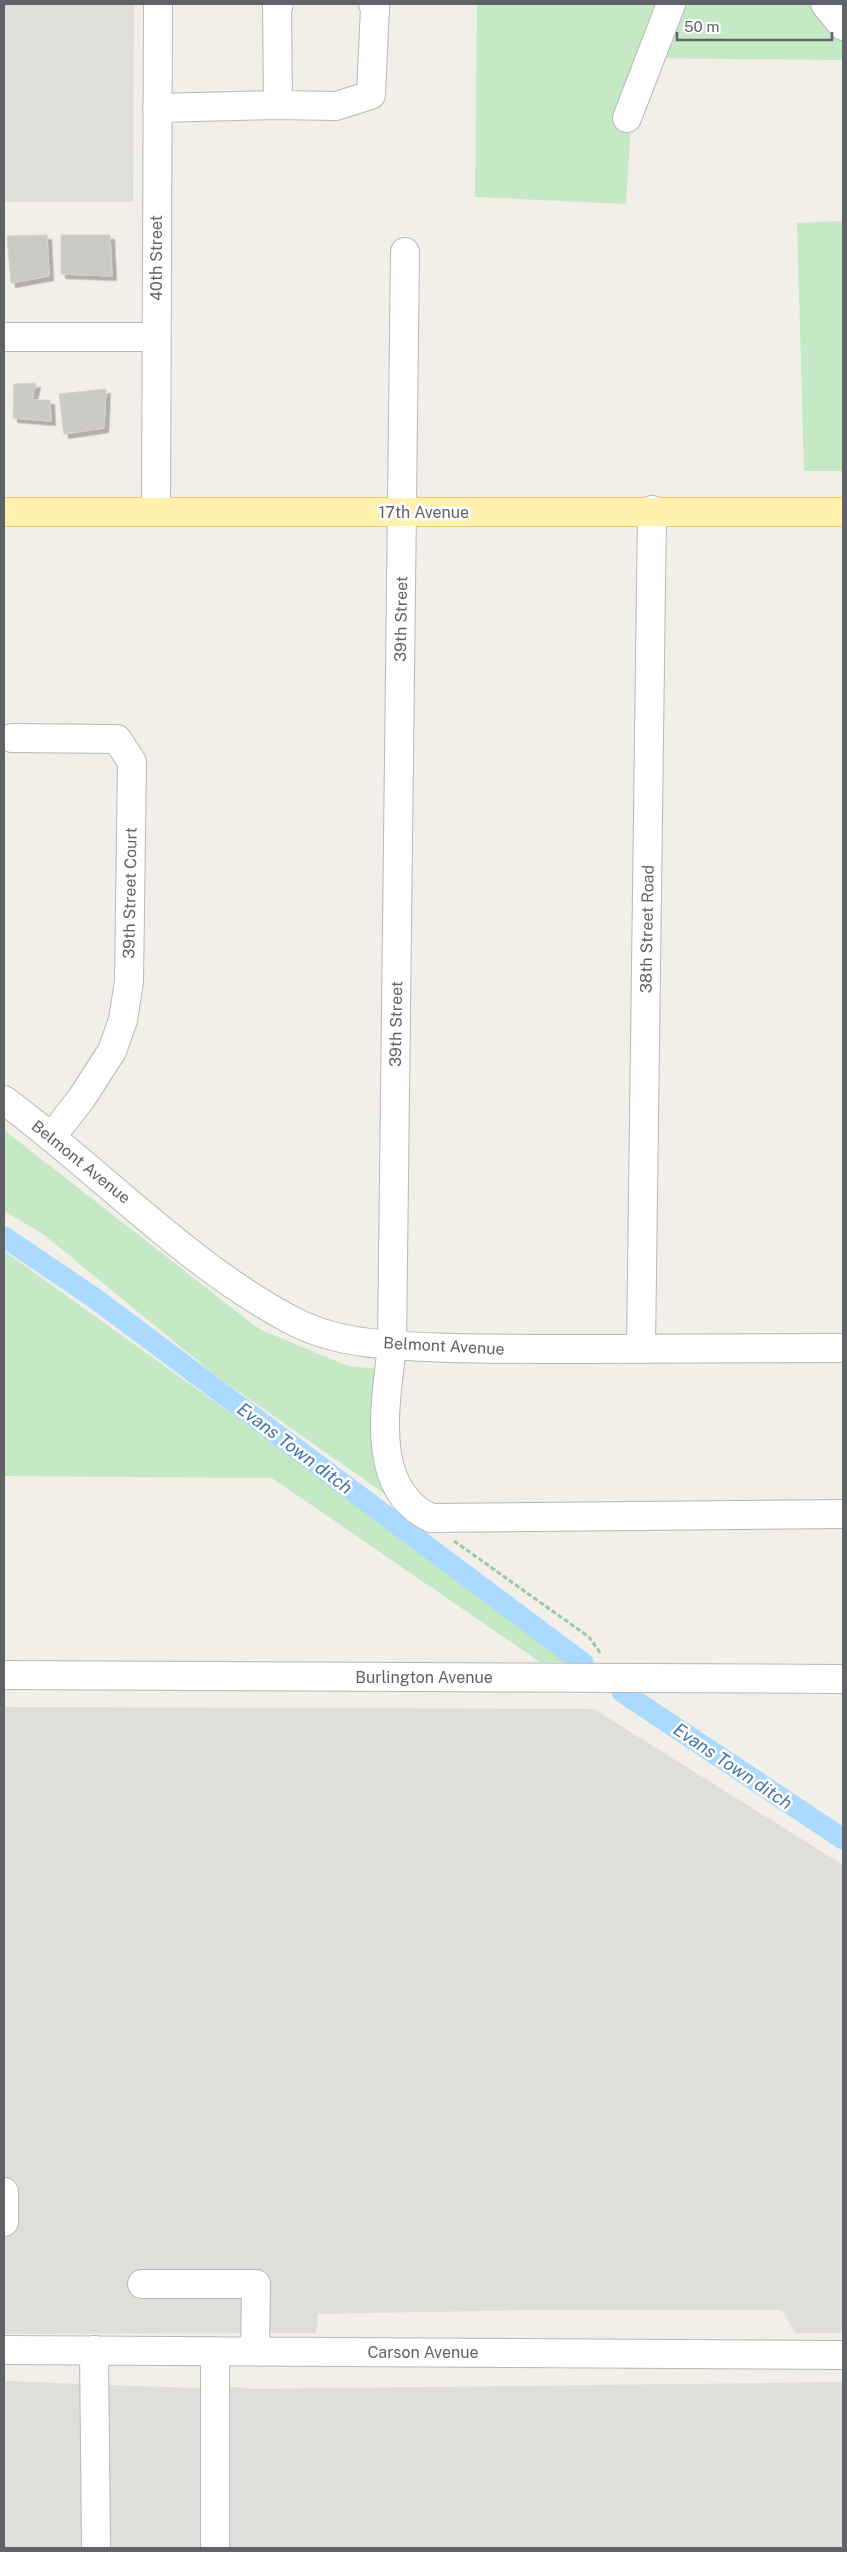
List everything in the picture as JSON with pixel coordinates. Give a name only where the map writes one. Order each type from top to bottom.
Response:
[{"type":"main road","name":"17th Avenue","points":[[4,512],[652,510],[843,512]]},
{"type":"street","name":"40th Street","points":[[156,511],[158,4]]},
{"type":"street","points":[[278,104],[277,6],[279,4]]},
{"type":"street","points":[[157,108],[278,104],[336,106],[371,95],[375,7],[373,4]]},
{"type":"street","points":[[627,118],[671,4]]},
{"type":"street","points":[[825,4],[843,26]]},
{"type":"street","name":"39th Street","points":[[405,252],[392,1346],[385,1411],[386,1456],[397,1487],[416,1511],[431,1518]]},
{"type":"street","points":[[4,337],[156,337]]},
{"type":"street","name":"38th Street Road","points":[[641,1348],[652,510]]},
{"type":"street","name":"39th Street Court","points":[[12,738],[117,739],[132,762],[129,982],[123,1020],[112,1051],[81,1099],[52,1136]]},
{"type":"street","name":"Belmont Avenue","points":[[4,1100],[52,1136],[183,1246],[247,1294],[299,1324],[333,1335],[392,1346],[510,1350],[843,1348]]},
{"type":"street","points":[[431,1518],[843,1514]]},
{"type":"street","name":"Burlington Avenue","points":[[4,1675],[843,1679]]},
{"type":"street","points":[[4,2192],[4,2222]]},
{"type":"street","points":[[142,2284],[256,2284],[255,2351]]},
{"type":"street","name":"Carson Avenue","points":[[4,2350],[843,2355]]},
{"type":"street","points":[[94,2350],[96,2548]]},
{"type":"street","points":[[215,2351],[215,2548]]},
{"type":"path","points":[[431,1518],[460,1547],[589,1637],[600,1650],[604,1677]]},
{"type":"shaded area","points":[[4,4],[134,4],[133,202],[4,202]]},
{"type":"shaded area","points":[[4,1707],[594,1709],[843,1865],[843,2333],[795,2333],[784,2313],[779,2310],[542,2310],[318,2314],[316,2333],[4,2334]]},
{"type":"shaded area","points":[[4,2381],[193,2388],[238,2387],[253,2389],[843,2382],[843,2548],[4,2548]]},
{"type":"green space","points":[[477,4],[812,4],[843,40],[843,60],[635,58],[626,204],[475,197]]},
{"type":"green space","points":[[843,221],[843,471],[804,471],[797,223]]},
{"type":"green space","points":[[4,1130],[259,1329],[348,1366],[378,1369],[395,1501],[215,1375],[43,1234],[4,1211]]},
{"type":"green space","points":[[4,1251],[328,1483],[571,1662],[540,1662],[272,1478],[4,1476]]},
{"type":"building","points":[[47,235],[49,276],[11,283],[7,236]]},
{"type":"building","points":[[61,235],[110,235],[112,276],[61,274]]},
{"type":"building","points":[[36,383],[32,400],[50,400],[51,421],[13,418],[14,384]]},
{"type":"building","points":[[106,389],[104,428],[64,434],[59,394]]},
{"type":"waterway","name":"Evans Town ditch","points":[[4,1237],[93,1297],[583,1663]]},
{"type":"waterway","name":"Evans Town ditch","points":[[622,1692],[843,1839]]}]
